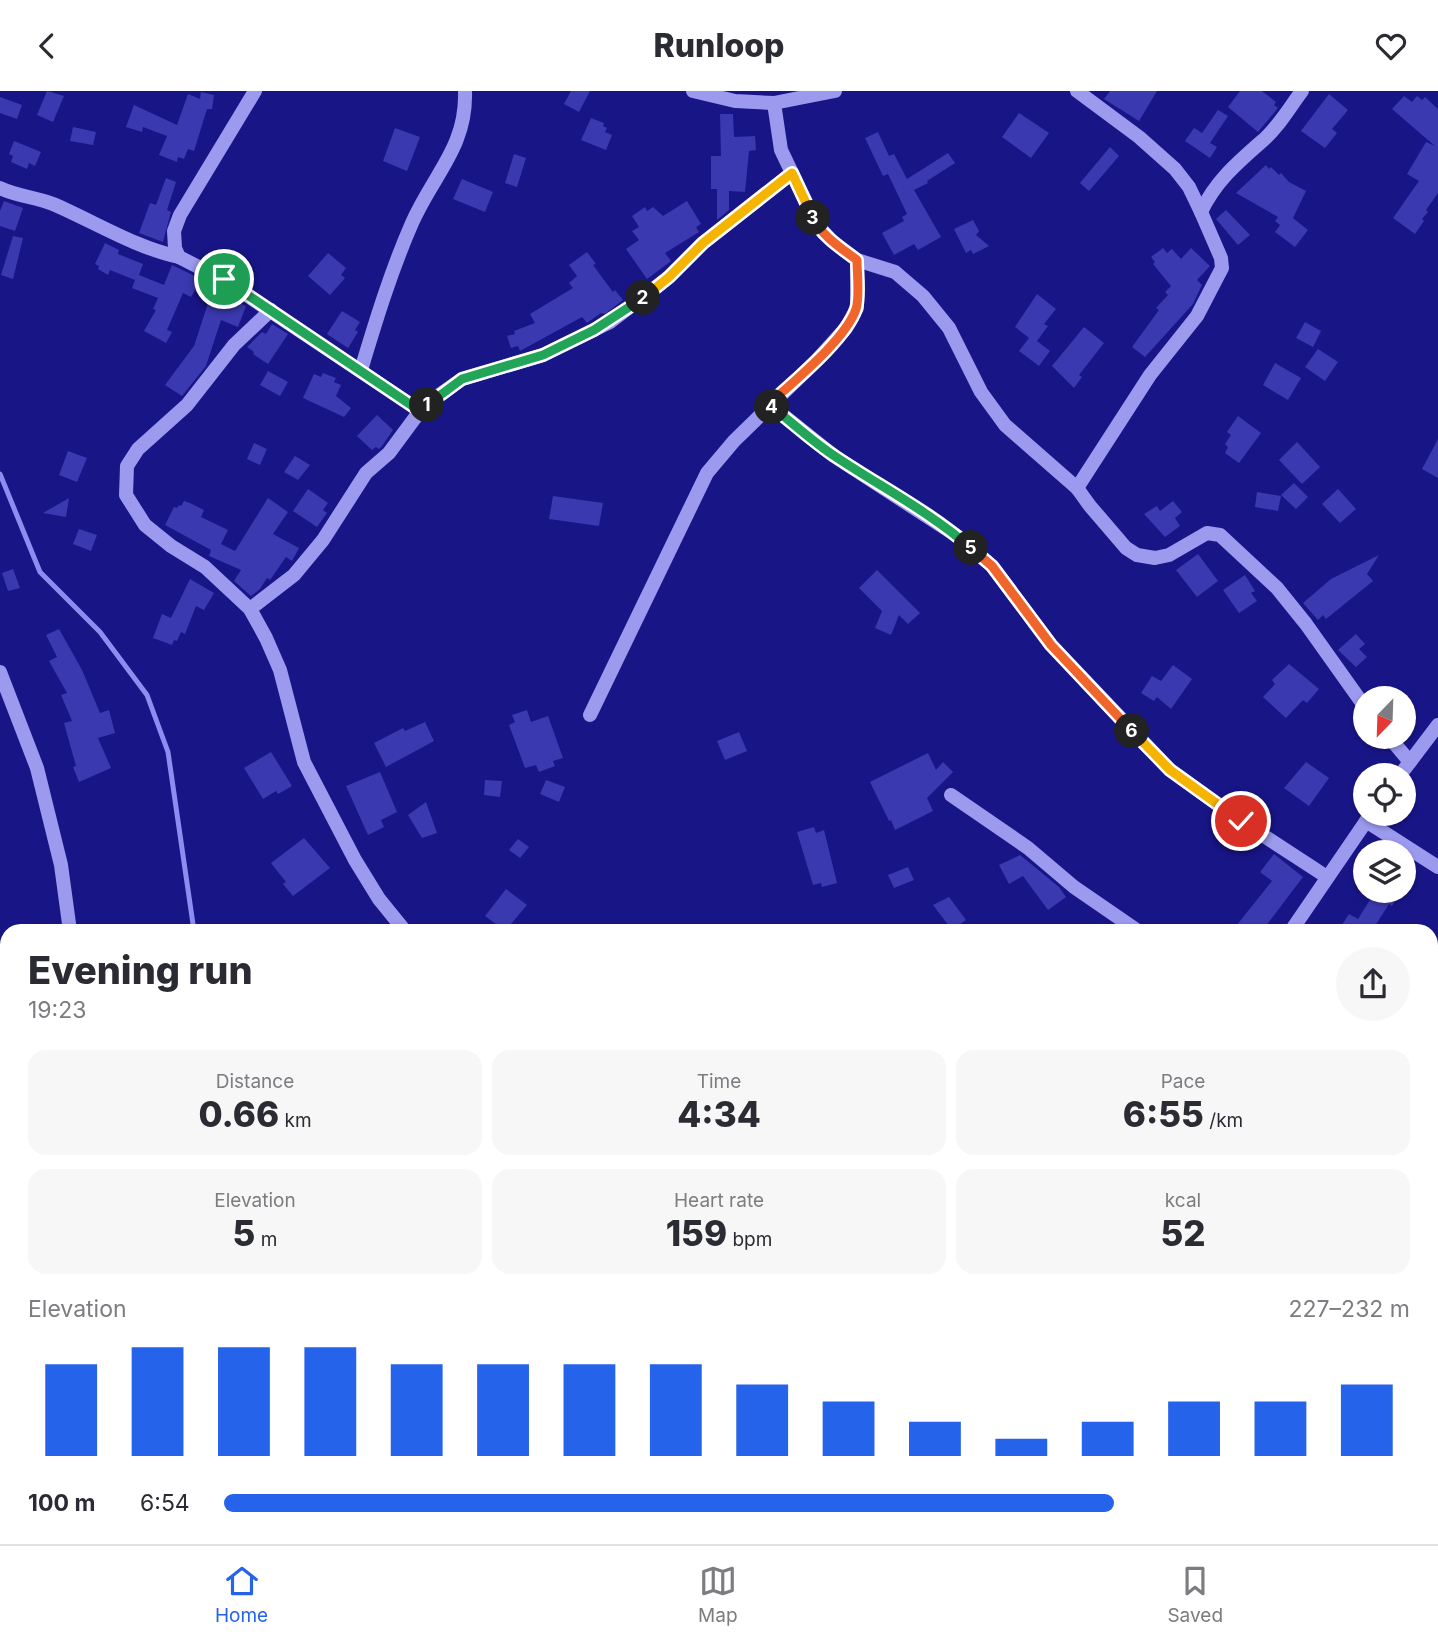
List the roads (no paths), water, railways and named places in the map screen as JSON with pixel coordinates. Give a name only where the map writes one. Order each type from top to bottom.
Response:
[{"type":"street","points":[[179,257],[175,248],[174,231],[180,215],[256,91]]},
{"type":"street","points":[[361,370],[380,305],[412,222],[458,141],[466,107],[465,91]]},
{"type":"street","points":[[692,91],[735,101],[774,103],[835,91]]},
{"type":"street","points":[[1077,91],[1139,137],[1175,169],[1189,187],[1201,212],[1221,258],[1222,268],[1197,316],[1150,375],[1077,488]]},
{"type":"street","points":[[1201,212],[1215,187],[1246,153],[1262,142],[1302,91]]},
{"type":"street","points":[[774,103],[781,150],[817,225],[832,241],[857,260],[895,272],[923,296],[949,328],[981,391],[1005,425],[1077,488],[1114,535],[1137,555],[1154,558],[1169,555],[1207,533],[1220,535],[1278,588],[1353,690]]},
{"type":"street","points":[[250,609],[294,575],[323,540],[366,473],[396,445],[420,411],[462,379],[543,355],[610,322],[669,277],[703,243],[792,173]]},
{"type":"street","points":[[0,188],[49,203],[101,225],[151,251],[179,257],[224,279],[420,411]]},
{"type":"street","points":[[590,715],[707,473],[769,404],[817,360],[846,328],[857,308],[857,260]]},
{"type":"street","points":[[271,310],[234,345],[187,405],[138,449],[127,466],[126,495],[145,525],[171,546],[205,567],[250,609],[279,670],[304,762],[355,860],[379,899],[399,924]]},
{"type":"street","points":[[769,404],[834,456],[957,536],[992,566],[1051,645],[1170,770],[1241,821],[1327,877]]},
{"type":"street","points":[[0,672],[37,768],[61,866],[69,924]]},
{"type":"street","points":[[1399,749],[1410,762],[1438,725]]},
{"type":"street","points":[[951,795],[1028,848],[1074,887],[1128,924]]},
{"type":"street","points":[[1296,924],[1362,826]]},
{"type":"street","points":[[1381,826],[1438,867]]},
{"type":"waterway","points":[[0,474],[40,572],[100,632],[147,695],[168,752],[193,924]]}]
